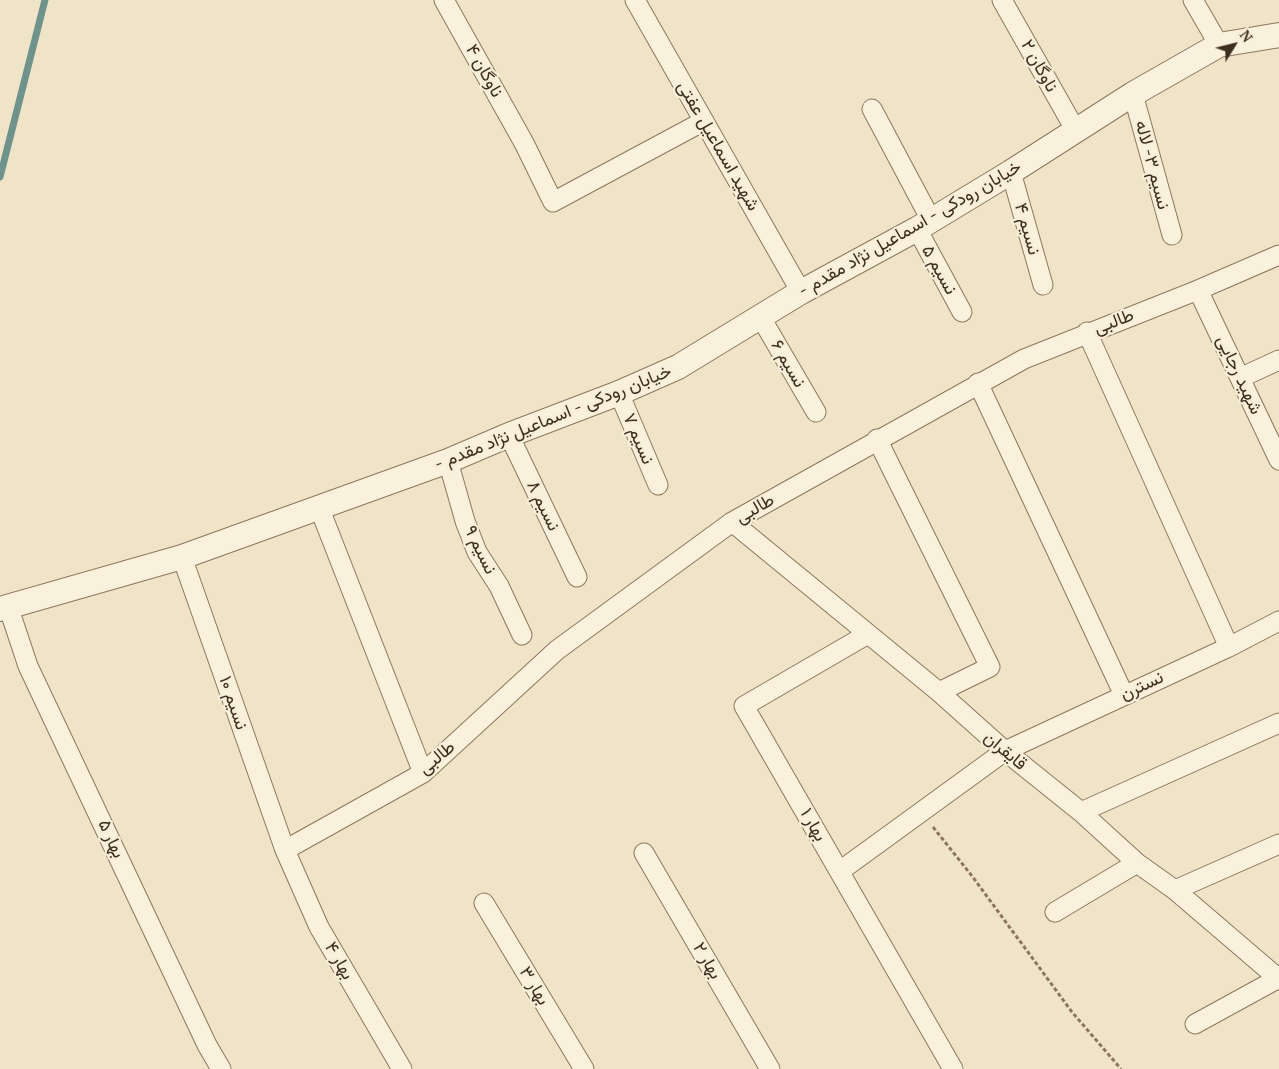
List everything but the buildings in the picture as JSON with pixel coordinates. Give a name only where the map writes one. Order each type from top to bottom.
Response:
[{"type":"street","name":"ناوگان ۴","points":[[444,0],[524,142],[553,202],[704,121]]},
{"type":"street","name":"ناوگان ۲","points":[[1002,0],[1076,131]]},
{"type":"street","points":[[1193,0],[1219,45]]},
{"type":"street","name":"شهید اسماعیل عفتی","points":[[637,1],[801,292]]},
{"type":"street","name":"- خیابان رودکی - اسماعیل نژاد مقدم","points":[[4,608],[182,557],[448,461],[509,435],[619,393],[678,367],[801,292],[924,225],[1133,94],[1219,45],[1279,35]]},
{"type":"street","name":"نسیم ۳- لاله","points":[[1133,94],[1172,235]]},
{"type":"street","name":"نسیم ۵","points":[[872,109],[962,312]]},
{"type":"street","name":"نسیم ۴","points":[[1011,172],[1043,286]]},
{"type":"street","name":"طالبی","points":[[285,850],[422,773],[557,650],[732,522],[877,439],[1024,359],[1279,256]]},
{"type":"street","name":"شهید رجایی","points":[[1198,290],[1279,460]]},
{"type":"street","name":"نسیم ۶","points":[[760,316],[816,412]]},
{"type":"street","points":[[1087,332],[1229,647]]},
{"type":"street","points":[[1240,378],[1279,360]]},
{"type":"street","points":[[978,383],[1124,695]]},
{"type":"street","name":"نسیم ۷","points":[[619,393],[658,485]]},
{"type":"street","name":"نسیم ۸","points":[[509,435],[577,577]]},
{"type":"street","points":[[877,439],[990,667],[939,692]]},
{"type":"street","name":"نسیم ۹","points":[[448,461],[465,521],[477,552],[499,586],[522,635]]},
{"type":"street","points":[[319,507],[422,773]]},
{"type":"street","name":"قایقران","points":[[732,522],[939,692],[1004,751],[1081,812],[1138,863],[1175,890],[1279,978]]},
{"type":"street","name":"نسیم ۱۰","points":[[182,557],[285,850]]},
{"type":"street","name":"بهار ۵","points":[[4,608],[28,666],[207,1045],[221,1069]]},
{"type":"street","name":"نسترن","points":[[840,871],[922,813],[1004,751],[1229,647],[1279,621]]},
{"type":"street","name":"بهار ۱","points":[[868,634],[744,706],[952,1069]]},
{"type":"street","points":[[1081,812],[1279,723]]},
{"type":"street","points":[[1175,890],[1279,844]]},
{"type":"street","name":"بهار ۴","points":[[285,850],[319,927],[402,1069]]},
{"type":"street","name":"بهار ۲","points":[[644,853],[770,1069]]},
{"type":"street","points":[[1055,912],[1138,863]]},
{"type":"street","name":"بهار ۳","points":[[484,903],[584,1069]]},
{"type":"street","points":[[1195,1024],[1279,978]]},
{"type":"path","points":[[922,813],[972,876],[1072,1012],[1120,1069]]},
{"type":"waterway","points":[[0,177],[45,0]]}]
